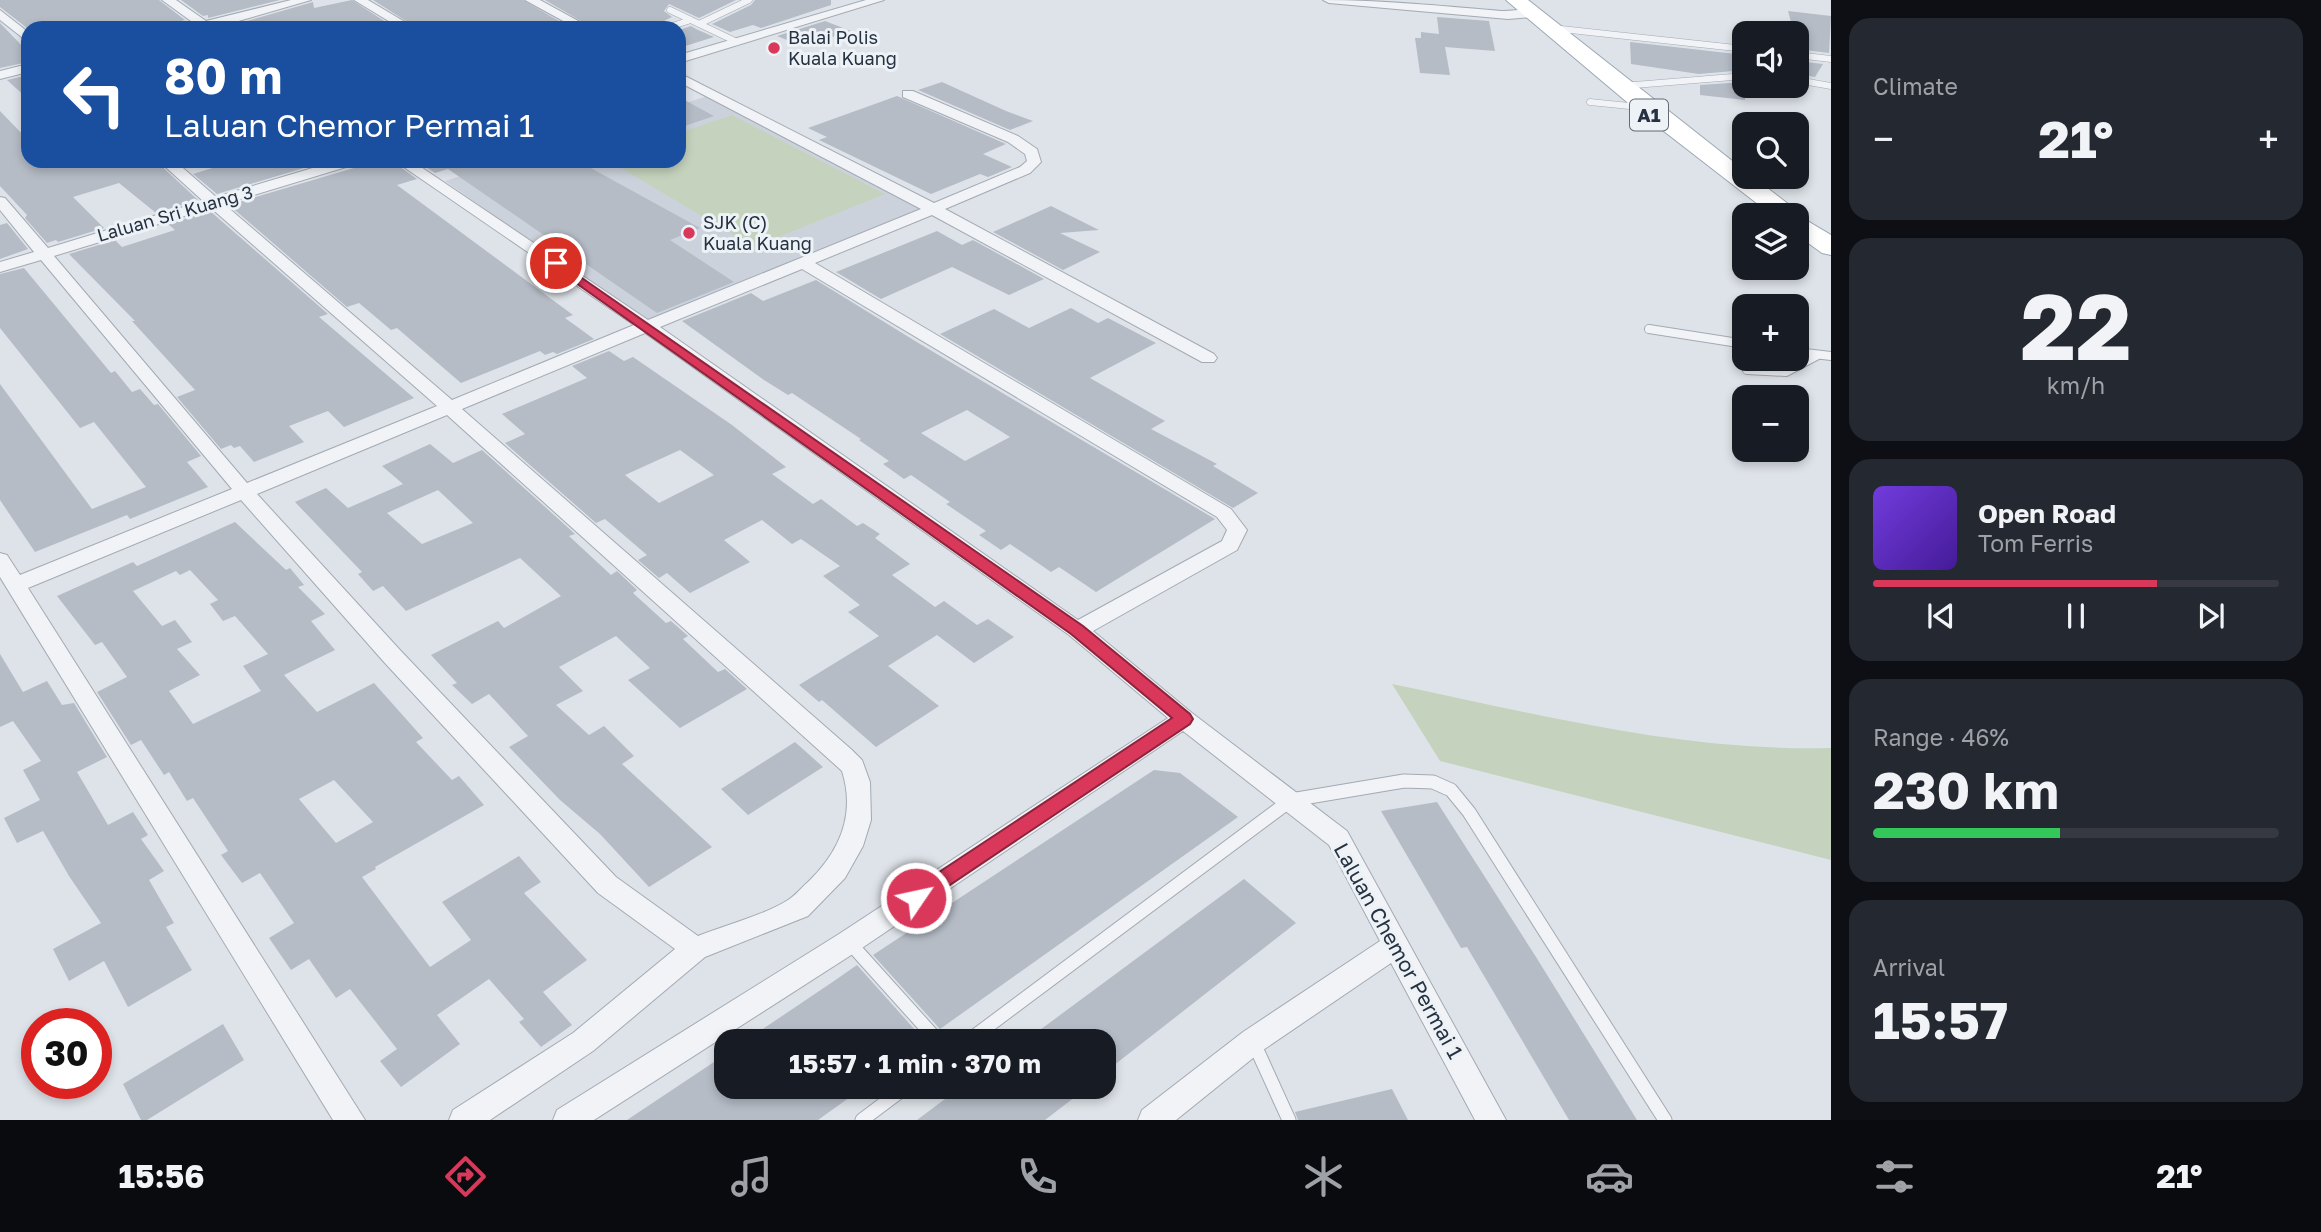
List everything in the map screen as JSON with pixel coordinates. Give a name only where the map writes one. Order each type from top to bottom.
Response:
[{"type":"main road","name":"A1","points":[[1517,7],[1552,28],[1732,174]]},
{"type":"main road","name":"A1","points":[[1517,7],[1732,180]]},
{"type":"main road","name":"A1","points":[[1751,189],[1770,203]]},
{"type":"main road","points":[[1809,231],[1831,247]]},
{"type":"street","points":[[168,0],[194,21]]},
{"type":"street","points":[[224,21],[305,0]]},
{"type":"street","points":[[360,0],[397,21]]},
{"type":"street","points":[[531,0],[572,21]]},
{"type":"street","points":[[686,57],[878,0]]},
{"type":"street","points":[[1329,0],[1517,7]]},
{"type":"street","points":[[0,14],[21,32]]},
{"type":"street","points":[[0,75],[21,70]]},
{"type":"street","points":[[686,81],[933,209],[1208,358]]},
{"type":"street","points":[[16,585],[933,209],[1025,170],[1034,162],[1031,152],[1013,139],[908,94]]},
{"type":"street","points":[[174,168],[449,407],[853,767],[858,782],[858,820],[850,846],[836,871],[798,908],[695,949],[583,1042],[464,1120]]},
{"type":"street","name":"Laluan Sri Kuang 3","points":[[0,267],[328,168]]},
{"type":"street","name":"Laluan Chemor Permai 1","points":[[413,168],[649,327],[1077,630],[1184,719],[1338,838],[1491,1120]]},
{"type":"street","points":[[0,201],[243,490],[392,656],[607,884],[695,949]]},
{"type":"street","points":[[803,262],[1224,513],[1237,530],[1230,545],[1077,630]]},
{"type":"street","points":[[0,560],[350,1120]]},
{"type":"street","points":[[568,1120],[849,942],[1184,719]]},
{"type":"street","points":[[1153,1120],[1253,1041],[1396,946]]},
{"type":"lane","points":[[699,24],[749,0]]},
{"type":"lane","points":[[670,10],[737,42]]},
{"type":"lane","points":[[686,22],[691,20]]},
{"type":"lane","points":[[1552,28],[1732,48]]},
{"type":"lane","points":[[1809,56],[1831,59]]},
{"type":"lane","points":[[1622,86],[1732,77]]},
{"type":"lane","points":[[1809,82],[1831,86]]},
{"type":"lane","points":[[1590,102],[1639,107]]},
{"type":"lane","points":[[1649,329],[1732,342]]},
{"type":"lane","points":[[1809,354],[1831,356]]},
{"type":"lane","points":[[1809,360],[1818,355]]},
{"type":"lane","points":[[1766,371],[1788,371]]},
{"type":"lane","points":[[984,1029],[1291,800],[1404,781],[1433,782],[1451,790],[1469,812],[1665,1120]]},
{"type":"lane","points":[[849,942],[927,1029]]},
{"type":"lane","points":[[1253,1041],[1289,1120]]},
{"type":"lane","points":[[862,1120],[890,1099]]},
{"type":"shaded area","name":"SJK (C) Kuala Kuang","points":[[711,95],[922,208],[645,321],[445,181],[485,168],[686,168],[686,103]]},
{"type":"green space","points":[[732,115],[885,194],[754,247],[621,168],[686,168],[686,131]]},
{"type":"green space","points":[[1392,684],[1610,729],[1720,744],[1831,748],[1831,860],[1440,761]]},
{"type":"building","points":[[0,0],[159,0],[185,20],[21,21],[21,23],[0,7]]},
{"type":"building","points":[[181,0],[280,0],[208,18],[208,15],[203,16]]},
{"type":"building","points":[[352,0],[384,21],[247,21],[313,2],[314,8]]},
{"type":"building","points":[[373,0],[523,0],[559,21],[406,21]]},
{"type":"building","points":[[545,0],[736,0],[699,18],[669,4],[664,11],[672,17],[664,21],[581,21]]},
{"type":"building","points":[[755,0],[831,0],[831,5],[761,28],[753,25],[730,32],[712,24],[751,5]]},
{"type":"building","points":[[1788,11],[1831,16],[1829,53],[1809,50],[1809,21],[1791,21]]},
{"type":"building","points":[[1437,17],[1489,21],[1495,51],[1445,47],[1450,75],[1420,73],[1415,38],[1421,38],[1421,32],[1439,34]]},
{"type":"building","points":[[825,21],[851,31],[823,40],[817,38],[797,44],[777,36]]},
{"type":"building","points":[[0,23],[21,45],[21,64],[0,68]]},
{"type":"building","points":[[691,26],[714,37],[686,46],[686,28]]},
{"type":"building","points":[[1630,42],[1732,54],[1732,71],[1699,74],[1631,64]]},
{"type":"building","points":[[1809,62],[1823,64],[1815,77],[1809,76]]},
{"type":"building","points":[[21,77],[21,93],[7,80]]},
{"type":"building","points":[[942,82],[1033,121],[1010,130],[918,90]]},
{"type":"building","points":[[1732,83],[1732,98],[1745,100],[1700,95],[1700,85]]},
{"type":"building","points":[[897,96],[1006,144],[983,154],[1012,167],[988,177],[980,174],[931,194],[819,140],[827,137],[808,128]]},
{"type":"building","points":[[686,101],[714,116],[686,126]]},
{"type":"building","points":[[0,111],[21,133],[21,168],[164,168],[198,200],[156,213],[119,183],[73,197],[104,228],[47,243],[25,218],[27,215],[0,186]]},
{"type":"building","points":[[212,168],[304,168],[217,194],[193,174]]},
{"type":"building","points":[[354,168],[402,168],[417,179],[397,185],[573,315],[565,318],[594,339],[557,354],[553,352],[545,355],[540,351],[461,383],[397,328],[391,330],[359,303],[347,307],[229,205]]},
{"type":"building","points":[[428,168],[591,168],[700,228],[670,240],[734,282],[657,313],[448,169],[435,173]]},
{"type":"building","points":[[1051,206],[1099,230],[1060,233],[1100,252],[1063,270],[993,232]]},
{"type":"building","points":[[210,211],[328,314],[319,317],[414,398],[344,427],[328,411],[289,426],[304,442],[254,462],[240,446],[234,448],[231,445],[221,449],[177,397],[195,390],[132,321],[135,321],[69,254],[115,240],[122,247],[175,230],[168,224]]},
{"type":"building","points":[[7,223],[28,249],[0,259],[0,225]]},
{"type":"building","points":[[937,231],[962,245],[973,240],[1044,279],[1009,295],[952,267],[881,299],[836,272]]},
{"type":"building","points":[[24,268],[111,373],[115,371],[132,392],[140,389],[154,405],[158,404],[201,456],[187,462],[208,487],[130,519],[127,515],[35,552],[0,500],[0,384],[92,509],[146,487],[94,422],[80,428],[0,328],[0,274]]},
{"type":"building","points":[[816,280],[1215,519],[1096,592],[1059,567],[1051,572],[1010,544],[1001,550],[979,535],[986,531],[946,504],[950,502],[911,475],[904,479],[883,464],[889,461],[859,440],[861,439],[792,393],[788,395],[764,380],[682,321],[751,293],[763,301]],"holes":[[[967,410],[1010,437],[965,461],[921,433]]]},
{"type":"building","points":[[1071,308],[1098,323],[1108,318],[1156,343],[1090,378],[1165,421],[1151,429],[1217,464],[1213,466],[1258,493],[1233,508],[940,334],[994,309],[1029,328]]},
{"type":"building","points":[[609,351],[624,361],[633,357],[732,425],[786,467],[772,474],[813,504],[821,499],[857,526],[863,523],[880,534],[875,538],[910,564],[892,575],[935,607],[944,601],[977,625],[988,619],[1014,637],[974,663],[937,635],[888,666],[939,706],[876,747],[822,700],[819,702],[799,685],[879,636],[848,612],[860,605],[823,576],[840,566],[801,539],[792,544],[762,520],[724,540],[750,562],[690,593],[667,573],[659,578],[638,560],[647,555],[605,519],[596,523],[505,443],[525,434],[502,414],[587,378],[572,366]],"holes":[[[680,450],[714,475],[659,503],[625,475]]]},
{"type":"building","points":[[430,444],[453,463],[482,450],[575,534],[569,536],[611,575],[617,571],[637,590],[633,593],[666,623],[671,621],[688,636],[683,639],[718,672],[725,669],[747,689],[680,728],[628,680],[650,668],[616,636],[559,667],[583,691],[556,705],[589,735],[604,726],[634,756],[622,764],[712,847],[649,887],[600,834],[560,800],[509,747],[528,736],[489,694],[472,704],[452,685],[457,683],[431,655],[498,621],[504,628],[561,596],[520,558],[406,611],[383,586],[373,591],[358,574],[362,572],[295,502],[326,488],[348,508],[403,484],[382,466]],"holes":[[[438,490],[473,523],[422,544],[387,513]]]},
{"type":"building","points":[[235,522],[286,570],[290,568],[304,585],[298,587],[325,614],[311,621],[335,650],[284,675],[317,712],[374,683],[423,738],[416,742],[452,780],[459,776],[484,805],[362,877],[430,967],[471,940],[442,902],[519,856],[541,882],[524,893],[587,960],[543,992],[572,1025],[541,1047],[519,1022],[524,1019],[489,979],[437,1015],[460,1044],[401,1087],[380,1061],[397,1049],[350,989],[336,998],[309,959],[291,970],[269,938],[294,923],[260,873],[242,883],[221,855],[228,851],[193,798],[187,801],[169,772],[164,775],[141,740],[131,745],[97,692],[127,677],[102,642],[95,645],[57,596],[133,562],[137,566]],"holes":[[[190,570],[218,600],[210,604],[223,621],[235,616],[268,654],[243,666],[261,691],[193,724],[169,691],[200,675],[177,649],[192,642],[175,620],[162,626],[133,591],[176,571],[180,575]],[[334,780],[373,822],[336,843],[299,799]]]},
{"type":"building","points":[[0,654],[23,692],[47,681],[62,705],[74,703],[107,757],[77,772],[108,825],[133,812],[148,835],[141,839],[164,871],[149,880],[174,923],[166,927],[192,970],[128,1007],[104,961],[69,981],[53,949],[101,923],[43,831],[17,843],[4,818],[40,800],[23,770],[41,761],[13,721],[0,727]]},
{"type":"building","points":[[795,742],[823,767],[748,815],[721,789]]},
{"type":"building","points":[[1154,770],[1180,773],[1238,817],[940,1029],[873,955]]},
{"type":"building","points":[[1437,802],[1637,1120],[1569,1120],[1467,947],[1461,948],[1381,811]]},
{"type":"building","points":[[1244,879],[1296,923],[1116,1064],[1116,1029],[1041,1029]]},
{"type":"building","points":[[857,965],[914,1029],[763,1029]]},
{"type":"building","points":[[223,1024],[244,1060],[147,1120],[141,1120],[123,1084]]},
{"type":"building","points":[[714,1062],[714,1099],[847,1099],[818,1120],[627,1120]]},
{"type":"building","points":[[1392,1089],[1408,1120],[1298,1120],[1295,1112]]},
{"type":"building","points":[[945,1099],[1072,1099],[1045,1120],[917,1120]]},
{"type":"place","name":"Balai Polis Kuala Kuang","points":[[774,48]]},
{"type":"place","name":"SJK (C) Kuala Kuang","points":[[689,233]]},
{"type":"route","points":[[556,263],[1077,630],[1184,719],[916,898]]}]
